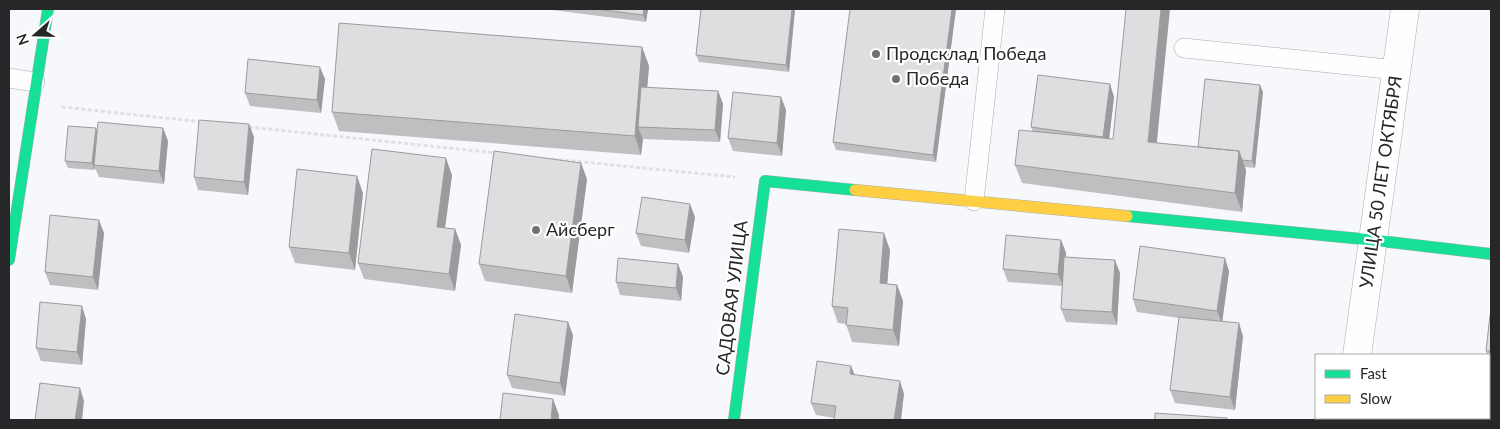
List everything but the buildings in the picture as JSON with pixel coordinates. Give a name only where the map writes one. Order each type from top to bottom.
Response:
[{"type":"street","points":[[9,260],[35,82],[48,9]]},
{"type":"street","name":"УЛИЦА 50 ЛЕТ ОКТЯБРЯ","points":[[1356,354],[1406,9]]},
{"type":"street","points":[[765,180],[1372,240],[1491,254]]},
{"type":"street","name":"САДОВАЯ УЛИЦА","points":[[734,420],[765,180]]},
{"type":"lane","points":[[974,201],[995,9]]},
{"type":"lane","points":[[1184,48],[1397,70]]},
{"type":"lane","points":[[9,78],[35,82]]},
{"type":"path","points":[[32,104],[209,123]]},
{"type":"path","points":[[248,127],[503,154]]},
{"type":"path","points":[[552,159],[765,180]]},
{"type":"traffic: fast","points":[[9,260],[48,9]]},
{"type":"traffic: fast","points":[[734,420],[765,181],[855,190]]},
{"type":"traffic: fast","points":[[1127,216],[1372,240],[1491,254]]},
{"type":"traffic: slow","points":[[855,190],[1127,216]]},
{"type":"place","name":"Продсклад Победа","points":[[876,54]]},
{"type":"place","name":"Победа","points":[[896,79]]},
{"type":"place","name":"Айсберг","points":[[536,230]]}]
